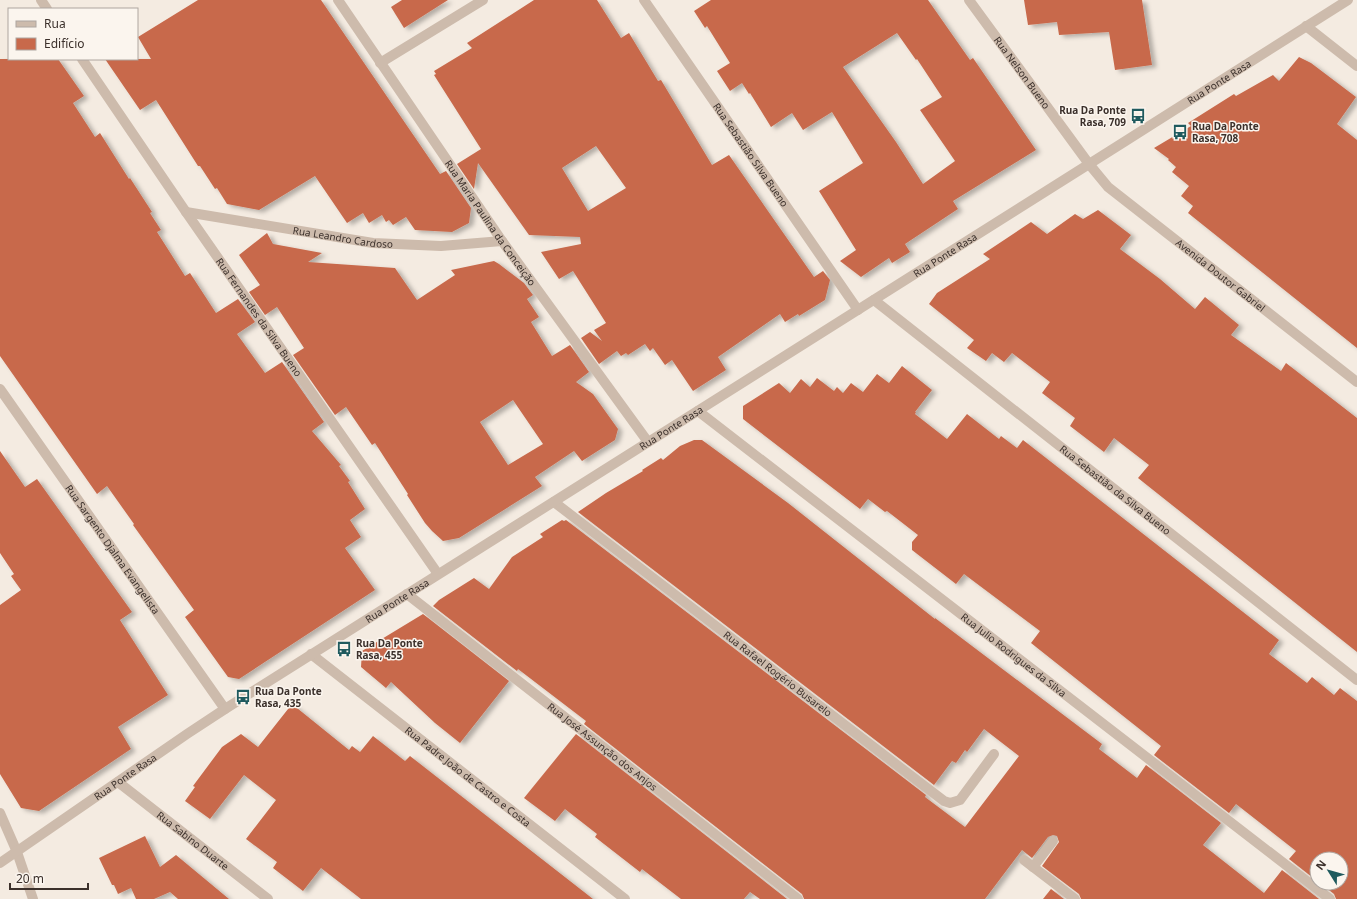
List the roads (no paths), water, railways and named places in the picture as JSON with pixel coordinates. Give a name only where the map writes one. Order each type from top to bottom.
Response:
[{"type":"street","points":[[41,0],[47,8]]},
{"type":"street","name":"Rua Maria Paulina da Conceição","points":[[338,0],[502,241],[648,442]]},
{"type":"street","points":[[380,63],[483,0]]},
{"type":"street","name":"Rua Sebastião Silva Bueno","points":[[644,0],[858,310]]},
{"type":"street","name":"Rua Nelson Bueno","points":[[969,0],[1089,164]]},
{"type":"street","name":"Rua Ponte Rasa","points":[[0,863],[225,709],[1348,0]]},
{"type":"street","points":[[1306,26],[1357,66]]},
{"type":"street","name":"Rua Fernandes da Silva Bueno","points":[[83,60],[186,212],[438,574]]},
{"type":"street","name":"Avenida Doutor Gabriel","points":[[1089,164],[1108,187],[1357,382]]},
{"type":"street","name":"Rua Leandro Cardoso","points":[[186,212],[373,243],[441,246],[502,241]]},
{"type":"street","name":"Rua Sebastião da Silva Bueno","points":[[874,300],[1357,680]]},
{"type":"street","name":"Rua Sargento Djalma Evangelista","points":[[0,389],[225,709]]},
{"type":"street","name":"Rua Julio Rodrigues da Silva","points":[[698,411],[1330,899]]},
{"type":"street","name":"Rua Rafael Rogério Busarelo","points":[[554,502],[944,801],[950,803],[960,800],[994,754]]},
{"type":"street","name":"Rua José Assunção dos Anjos","points":[[407,594],[798,899]]},
{"type":"street","name":"Rua Padre João de Castro e Costa","points":[[311,654],[625,899]]},
{"type":"street","name":"Rua Sabino Duarte","points":[[118,782],[268,899]]},
{"type":"street","points":[[0,813],[17,852],[33,899]]},
{"type":"street","points":[[1033,866],[1053,841]]},
{"type":"street","points":[[1024,860],[1075,899]]},
{"type":"place","name":"Rua Da Ponte Rasa, 709","points":[[1138,116]]},
{"type":"place","name":"Rua Da Ponte Rasa, 708","points":[[1180,132]]},
{"type":"place","name":"Rua Da Ponte Rasa, 455","points":[[344,649]]},
{"type":"place","name":"Rua Da Ponte Rasa, 435","points":[[243,697]]}]
